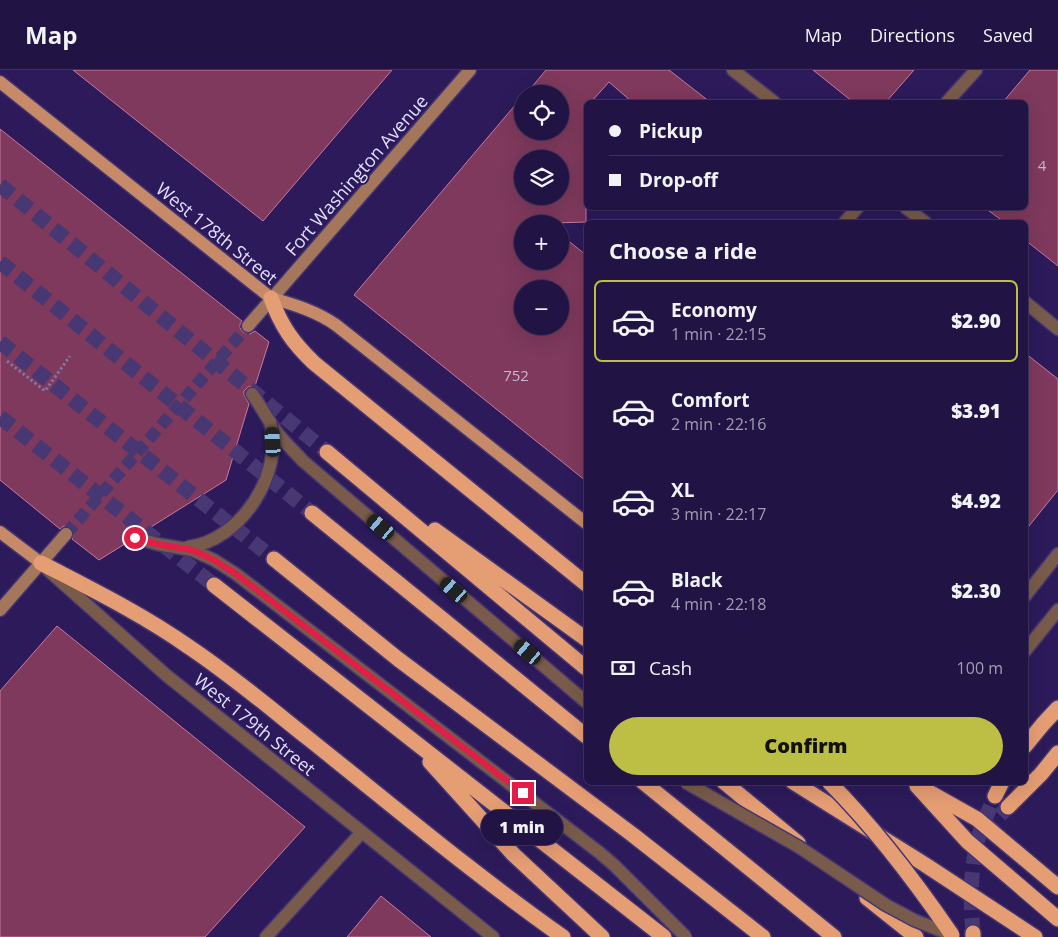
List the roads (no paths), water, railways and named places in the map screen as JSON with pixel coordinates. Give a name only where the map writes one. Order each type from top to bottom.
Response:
[{"type":"highway","points":[[271,298],[280,322],[303,352],[356,398],[584,582]]},
{"type":"highway","points":[[584,638],[327,452],[584,666]]},
{"type":"highway","points":[[312,513],[584,734]]},
{"type":"highway","points":[[274,559],[398,659],[633,835],[764,937]]},
{"type":"highway","points":[[40,563],[130,610],[189,646],[236,681],[478,874],[563,937]]},
{"type":"highway","points":[[214,585],[664,937]]},
{"type":"highway","points":[[1028,742],[1058,708]]},
{"type":"highway","points":[[402,732],[513,854],[602,937]]},
{"type":"highway","points":[[1008,807],[1041,774],[1058,753]]},
{"type":"highway","points":[[647,785],[834,937]]},
{"type":"highway","points":[[728,785],[916,937]]},
{"type":"highway","points":[[798,785],[924,864],[1035,937]]},
{"type":"highway","points":[[832,785],[897,859],[930,903],[951,936]]},
{"type":"highway","points":[[917,785],[967,841],[1058,919]]},
{"type":"highway","points":[[918,785],[978,819],[1058,887]]},
{"type":"highway","points":[[995,796],[1000,785]]},
{"type":"main road","name":"Fort Washington Avenue","points":[[248,326],[470,70]]},
{"type":"main road","name":"West 178th Street","points":[[0,82],[271,298],[316,313],[336,325],[584,521]]},
{"type":"main road","name":"West 179th Street","points":[[0,532],[40,563]]},
{"type":"main road","points":[[0,610],[66,534]]},
{"type":"street","points":[[733,70],[771,100]]},
{"type":"street","points":[[949,100],[976,70]]},
{"type":"street","points":[[847,220],[855,210]]},
{"type":"street","points":[[909,210],[922,220]]},
{"type":"street","points":[[1028,304],[1058,329]]},
{"type":"street","points":[[252,394],[283,440],[316,472],[584,700]]},
{"type":"street","points":[[179,547],[198,545],[214,539],[230,528],[249,508],[264,483],[271,460],[273,442],[270,422]]},
{"type":"street","points":[[135,538],[192,550],[214,560],[236,574],[577,835],[615,866],[686,937]]},
{"type":"street","points":[[1028,592],[1058,554]]},
{"type":"street","name":"West 179th Street","points":[[40,563],[166,675],[493,937]]},
{"type":"street","points":[[1028,647],[1058,610]]},
{"type":"street","points":[[690,785],[799,847],[886,905],[951,936]]},
{"type":"street","points":[[266,937],[362,832]]},
{"type":"tunnel","points":[[0,185],[327,452]]},
{"type":"tunnel","points":[[0,262],[312,513]]},
{"type":"tunnel","points":[[66,534],[248,326]]},
{"type":"tunnel","points":[[0,342],[274,559]]},
{"type":"tunnel","points":[[0,417],[214,585]]},
{"type":"tunnel","points":[[973,933],[971,909],[972,872],[981,831],[995,796]]},
{"type":"tunnel","points":[[984,832],[1008,807]]}]
